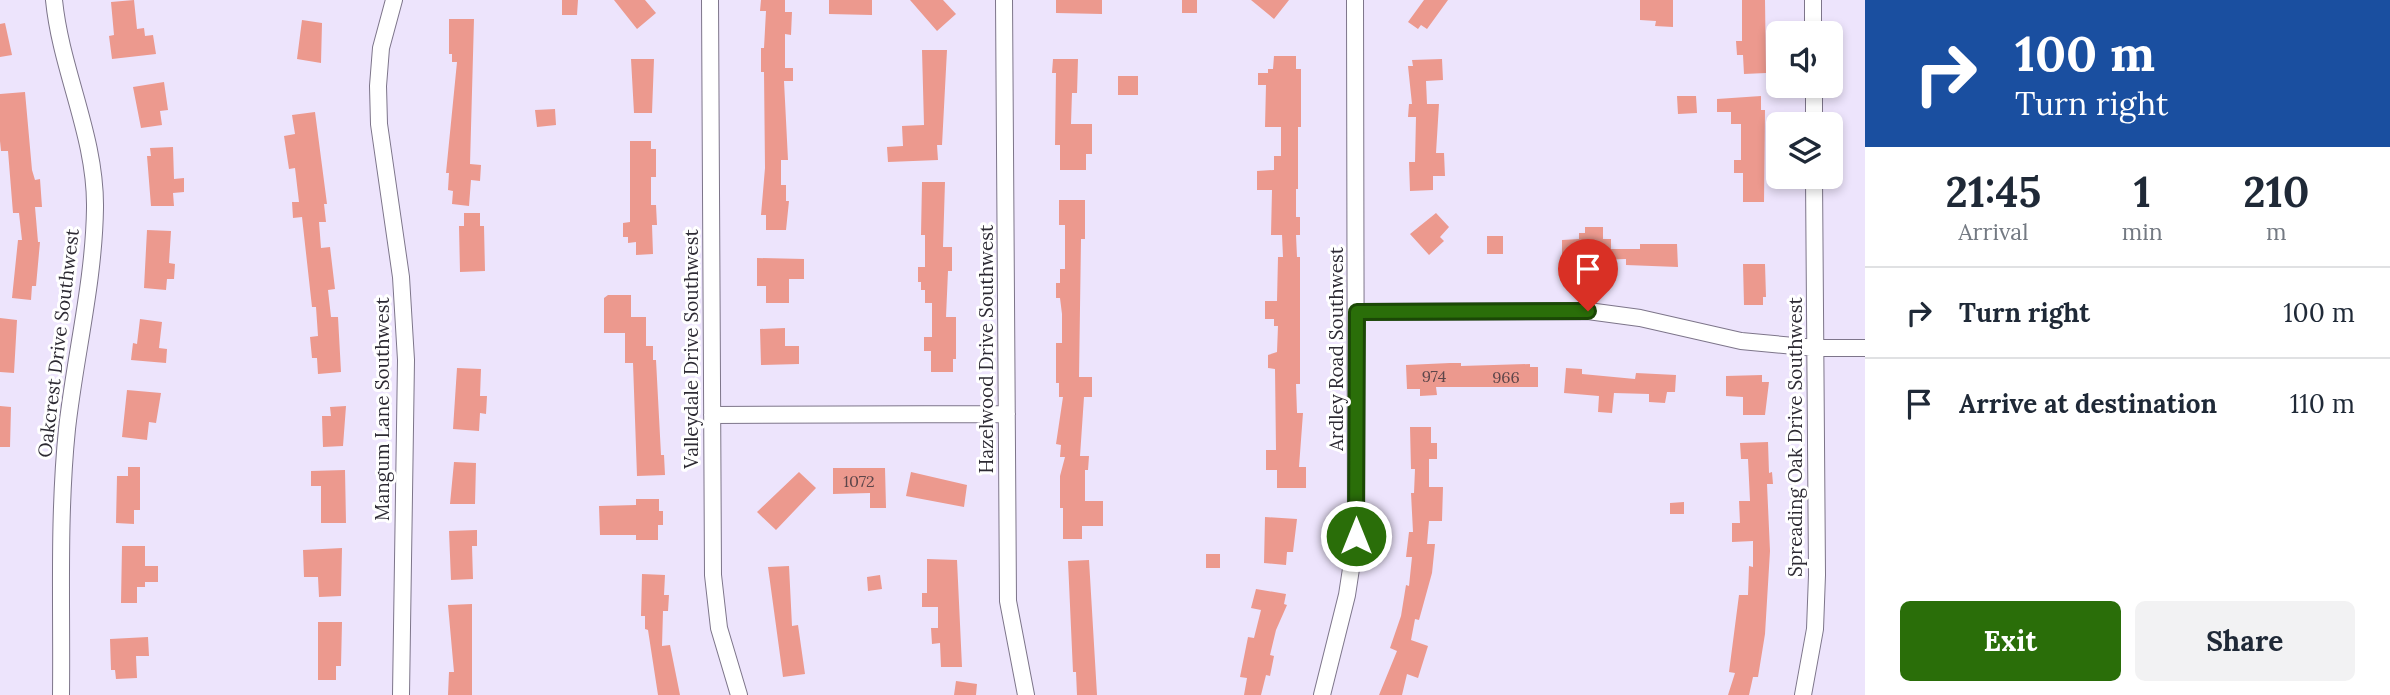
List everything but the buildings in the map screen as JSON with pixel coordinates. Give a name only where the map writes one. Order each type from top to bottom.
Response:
[{"type":"street","name":"Oakcrest Drive Southwest","points":[[54,0],[64,53],[88,139],[95,205],[93,251],[68,426],[62,490],[61,695]]},
{"type":"street","name":"Mangum Lane Southwest","points":[[394,0],[381,48],[378,86],[379,124],[401,277],[406,360],[401,695]]},
{"type":"street","name":"Valleydale Drive Southwest","points":[[710,0],[713,575],[719,628],[739,695]]},
{"type":"street","name":"Hazelwood Drive Southwest","points":[[1004,0],[1008,601],[1027,695]]},
{"type":"street","name":"Ardley Road Southwest","points":[[1322,695],[1347,595],[1356,536],[1355,0]]},
{"type":"street","points":[[1813,0],[1813,21]]},
{"type":"street","name":"Spreading Oak Drive Southwest","points":[[1803,695],[1815,629],[1817,575],[1814,189]]},
{"type":"street","points":[[1357,312],[1588,311],[1640,318],[1741,341],[1816,348],[1865,348]]},
{"type":"street","points":[[712,415],[1007,414]]},
{"type":"route","points":[[1356,536],[1357,312],[1588,311]]}]
